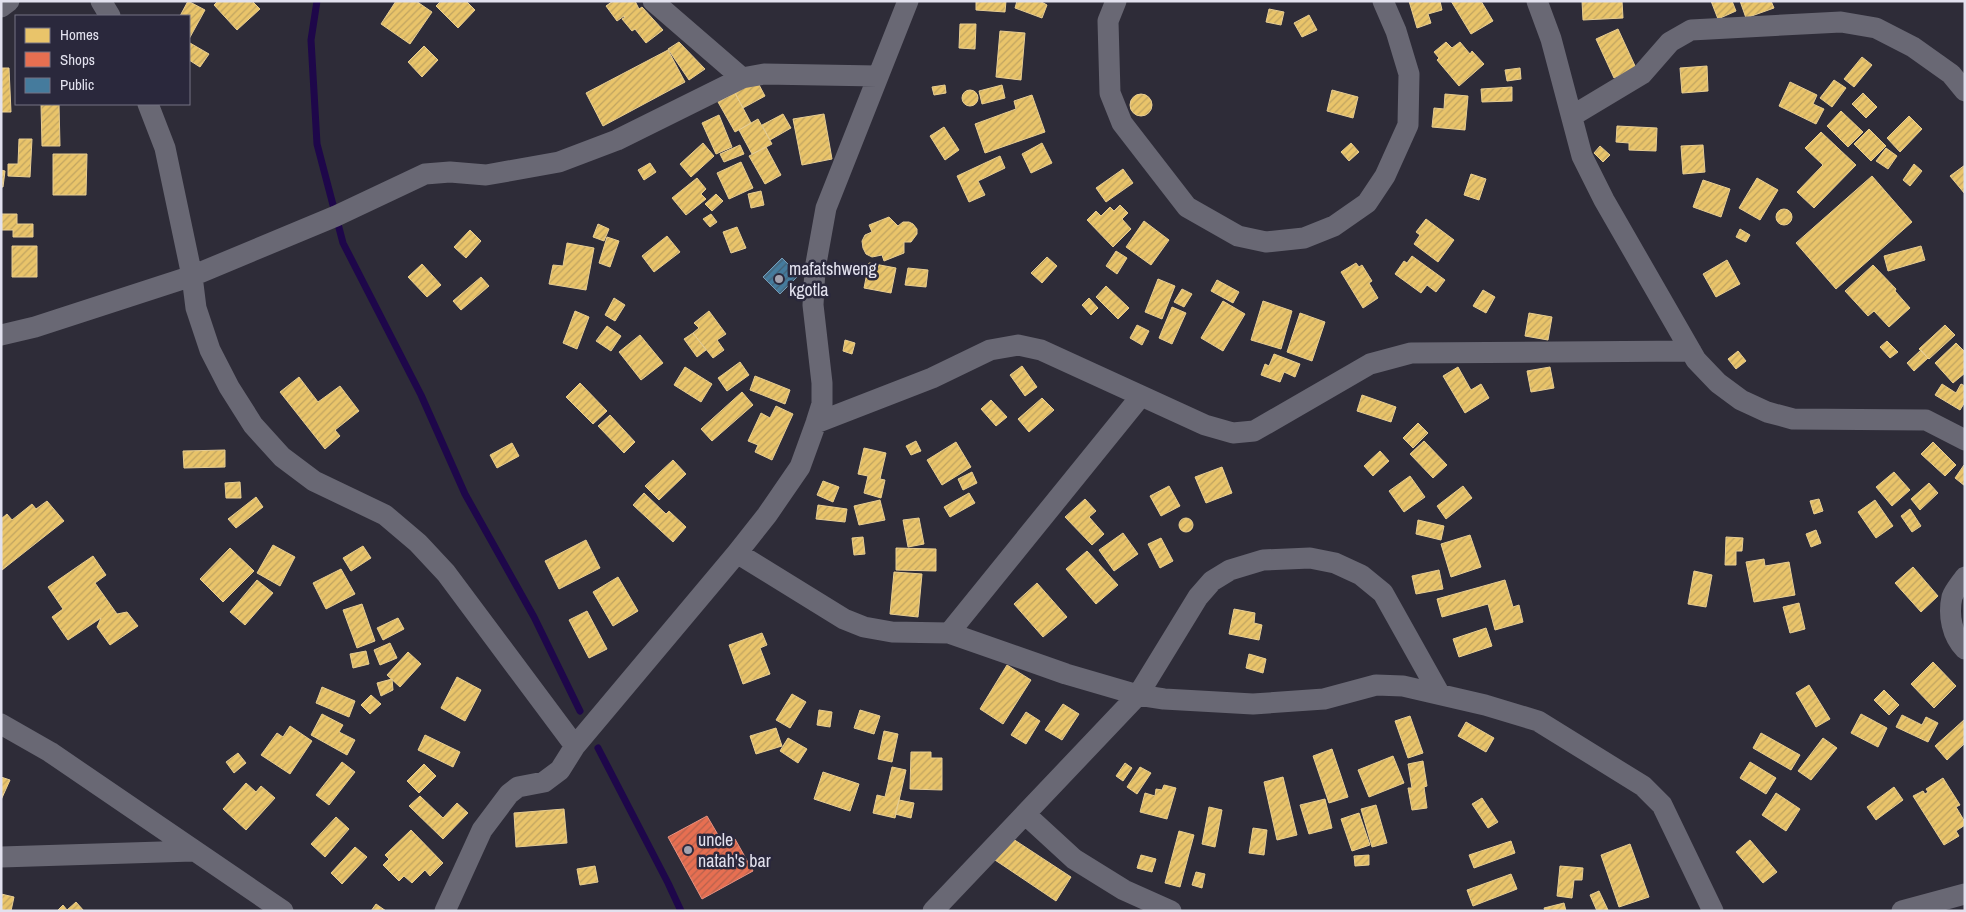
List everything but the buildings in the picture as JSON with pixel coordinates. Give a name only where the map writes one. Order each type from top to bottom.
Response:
[{"type":"street","points":[[1,7],[9,1]]},
{"type":"street","points":[[101,1],[109,15]]},
{"type":"street","points":[[653,1],[742,78]]},
{"type":"street","points":[[445,911],[482,830],[509,794],[518,787],[544,782],[560,770],[575,746],[738,553],[800,467],[822,404],[822,383],[813,305],[815,269],[826,208],[908,1]]},
{"type":"street","points":[[1116,1],[1108,21],[1110,93],[1122,123],[1187,207],[1238,236],[1266,242],[1304,238],[1334,226],[1367,203],[1385,176],[1408,124],[1409,74],[1396,31],[1383,1]]},
{"type":"street","points":[[1536,1],[1551,38],[1582,156],[1604,200],[1696,360],[1718,383],[1741,400],[1766,412],[1793,419],[1926,420],[1965,440]]},
{"type":"street","points":[[1572,116],[1642,74],[1670,42],[1691,30],[1841,22],[1876,28],[1913,47],[1951,74],[1965,91]]},
{"type":"street","points":[[1,334],[35,327],[192,276],[336,216],[425,174],[450,172],[486,174],[559,162],[616,140],[742,78],[764,74],[877,76]]},
{"type":"street","points":[[148,105],[165,148],[192,276],[196,308],[210,350],[229,387],[253,424],[282,456],[314,481],[385,515],[418,543],[446,574],[575,746]]},
{"type":"street","points":[[816,424],[932,378],[990,350],[1018,345],[1041,350],[1205,425],[1232,432],[1254,431],[1370,364],[1410,352],[1691,351]]},
{"type":"street","points":[[949,633],[1141,396]]},
{"type":"street","points":[[738,553],[844,619],[864,627],[892,632],[949,633],[1066,674],[1138,695],[1164,699],[1253,704],[1324,699],[1376,685],[1403,686],[1439,693],[1538,721],[1643,786],[1662,805],[1714,911]]},
{"type":"street","points":[[933,911],[1138,695],[1198,598],[1212,581],[1230,570],[1263,560],[1310,558],[1335,563],[1361,575],[1383,593],[1439,693]]},
{"type":"street","points":[[1965,577],[1952,596],[1952,628],[1960,644],[1965,649]]},
{"type":"street","points":[[1,724],[50,752],[283,911]]},
{"type":"street","points":[[1025,814],[1074,859],[1124,890],[1171,911]]},
{"type":"street","points":[[1,857],[193,851]]},
{"type":"street","points":[[1902,911],[1965,894]]},
{"type":"waterway","points":[[317,1],[311,40],[317,144],[343,243],[421,395],[465,494],[534,617],[580,711]]},
{"type":"waterway","points":[[598,748],[681,911]]},
{"type":"place","name":"mafatshweng kgotla","points":[[779,279]]},
{"type":"place","name":"uncle natah's bar","points":[[688,850]]}]
